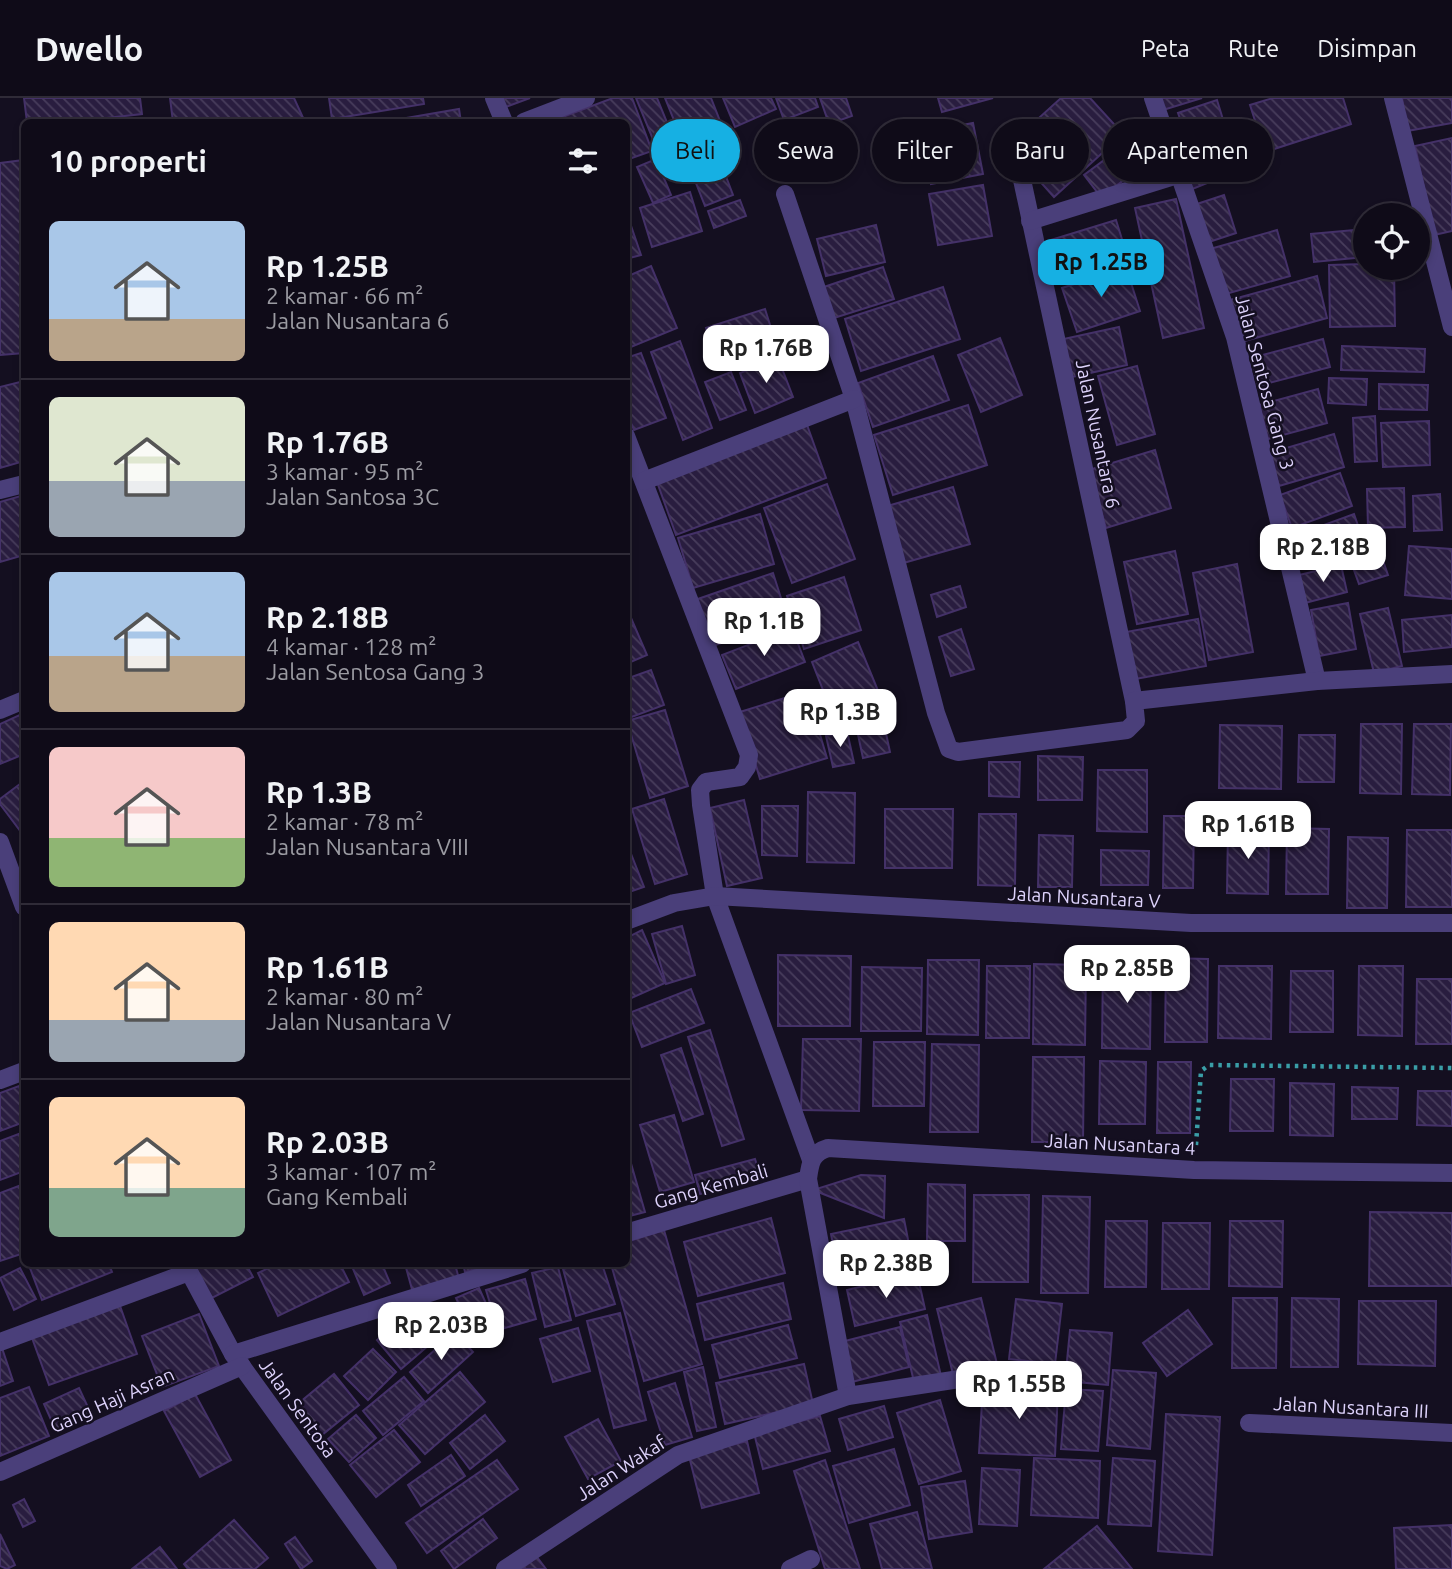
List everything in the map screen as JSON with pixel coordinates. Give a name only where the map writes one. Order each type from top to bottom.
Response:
[{"type":"street","points":[[494,98],[503,119]]},
{"type":"street","points":[[532,119],[586,98]]},
{"type":"street","name":"Jalan Sentosa Gang 3","points":[[1153,98],[1161,119]]},
{"type":"street","points":[[1393,98],[1452,327]]},
{"type":"street","name":"Jalan Nusantara 6","points":[[1022,182],[1134,701]]},
{"type":"street","points":[[1030,221],[1155,182]]},
{"type":"street","name":"Jalan Sentosa Gang 3","points":[[1184,182],[1235,337],[1317,681]]},
{"type":"street","points":[[785,194],[855,398],[936,713],[949,749],[958,752],[1126,730],[1136,721],[1134,701],[1317,681],[1452,674]]},
{"type":"street","points":[[644,481],[855,398]]},
{"type":"street","points":[[630,446],[749,755],[747,767],[740,777],[706,782],[699,790],[715,895],[811,1160],[808,1180],[848,1396]]},
{"type":"street","points":[[0,490],[21,485]]},
{"type":"street","points":[[0,710],[21,701]]},
{"type":"street","points":[[0,842],[21,899]]},
{"type":"street","name":"Jalan Nusantara V","points":[[630,920],[674,903],[715,895],[754,900],[1191,923],[1452,923]]},
{"type":"street","points":[[0,1080],[21,1072]]},
{"type":"street","name":"Jalan Nusantara 4","points":[[811,1160],[818,1151],[828,1148],[1194,1170],[1452,1172]]},
{"type":"street","name":"Gang Kembali","points":[[630,1232],[808,1180]]},
{"type":"street","points":[[238,1360],[513,1267]]},
{"type":"street","points":[[0,1342],[187,1268]]},
{"type":"street","name":"Jalan Sentosa","points":[[187,1268],[238,1360],[380,1566]]},
{"type":"street","name":"Gang Haji Asran","points":[[0,1472],[238,1360]]},
{"type":"street","name":"Jalan Wakaf","points":[[505,1569],[678,1455],[848,1396],[1012,1371]]},
{"type":"street","name":"Jalan Nusantara III","points":[[1249,1423],[1452,1433]]},
{"type":"street","points":[[790,1569],[811,1559]]},
{"type":"path","points":[[1194,1170],[1203,1067],[1452,1068]]},
{"type":"building","points":[[24,98],[140,98],[142,114],[98,119],[27,119]]},
{"type":"building","points":[[170,98],[294,98],[304,119],[173,119]]},
{"type":"building","points":[[329,98],[423,98],[424,104],[332,119]]},
{"type":"building","points":[[496,98],[530,98],[500,109]]},
{"type":"building","points":[[613,98],[632,98],[651,151],[630,159],[630,119],[557,119]]},
{"type":"building","points":[[636,98],[657,98],[666,119],[651,119],[651,135]]},
{"type":"building","points":[[665,98],[711,98],[719,119],[673,119]]},
{"type":"building","points":[[723,98],[771,98],[776,109],[740,125],[740,119],[732,119]]},
{"type":"building","points":[[776,98],[815,98],[818,107],[784,119]]},
{"type":"building","points":[[820,98],[846,98],[852,116],[827,119]]},
{"type":"building","points":[[938,98],[993,98],[942,112]]},
{"type":"building","points":[[1061,98],[1090,98],[1109,119],[1103,119],[1103,152],[1089,165],[1089,119],[1038,119]]},
{"type":"building","points":[[1159,98],[1202,98],[1163,110]]},
{"type":"building","points":[[1273,98],[1343,98],[1351,124],[1273,149],[1273,119],[1254,119],[1250,105]]},
{"type":"building","points":[[1402,98],[1452,98],[1452,123],[1407,131]]},
{"type":"building","points":[[1217,100],[1223,119],[1180,119],[1178,113]]},
{"type":"building","points":[[459,109],[461,119],[401,119]]},
{"type":"building","points":[[1452,138],[1452,231],[1434,235],[1430,203],[1427,203],[1415,146]]},
{"type":"building","points":[[977,143],[983,174],[977,175]]},
{"type":"building","points":[[21,160],[21,353],[0,355],[0,163]]},
{"type":"building","points":[[651,161],[651,182],[666,182],[671,195],[653,203],[637,167]]},
{"type":"building","points":[[1103,161],[1103,182],[1121,182],[1101,197],[1089,181],[1089,171]]},
{"type":"building","points":[[696,182],[728,182],[733,195],[705,206]]},
{"type":"building","points":[[1040,182],[1070,182],[1054,197]]},
{"type":"building","points":[[1187,182],[1210,182],[1190,190]]},
{"type":"building","points":[[983,185],[992,236],[938,245],[929,194]]},
{"type":"building","points":[[690,192],[702,231],[652,247],[640,208]]},
{"type":"building","points":[[1224,195],[1236,233],[1209,242],[1197,204]]},
{"type":"building","points":[[1176,199],[1204,328],[1163,338],[1135,208]]},
{"type":"building","points":[[740,200],[746,216],[714,228],[708,211]]},
{"type":"building","points":[[1116,220],[1126,252],[1061,273],[1051,240]]},
{"type":"building","points":[[630,223],[641,255],[630,258]]},
{"type":"building","points":[[876,225],[885,262],[826,276],[817,239]]},
{"type":"building","points":[[1277,230],[1290,276],[1222,295],[1210,249]]},
{"type":"building","points":[[1353,230],[1353,258],[1314,262],[1311,234]]},
{"type":"building","points":[[1353,264],[1353,280],[1394,280],[1395,326],[1330,327],[1329,265]]},
{"type":"building","points":[[651,266],[677,328],[630,347],[630,275]]},
{"type":"building","points":[[883,267],[894,299],[834,318],[824,287]]},
{"type":"building","points":[[1126,267],[1140,311],[1077,332],[1062,288]]},
{"type":"building","points":[[1317,276],[1327,318],[1241,342],[1230,300]]},
{"type":"building","points":[[943,287],[960,339],[861,371],[845,319]]},
{"type":"building","points":[[765,309],[778,350],[718,369],[706,328]]},
{"type":"building","points":[[1119,327],[1127,365],[1067,378],[1059,340]]},
{"type":"building","points":[[1000,338],[1022,395],[981,412],[958,355]]},
{"type":"building","points":[[1323,339],[1330,367],[1258,386],[1251,358]]},
{"type":"building","points":[[680,341],[712,428],[683,440],[651,352]]},
{"type":"building","points":[[1342,346],[1425,349],[1424,372],[1341,370]]},
{"type":"building","points":[[641,353],[666,418],[634,430],[630,421],[630,357]]},
{"type":"building","points":[[933,356],[949,400],[873,427],[858,383]]},
{"type":"building","points":[[778,358],[793,397],[755,413],[740,373]]},
{"type":"building","points":[[1137,366],[1155,434],[1117,445],[1098,376]]},
{"type":"building","points":[[731,372],[746,410],[720,420],[705,382]]},
{"type":"building","points":[[1329,378],[1367,379],[1366,405],[1328,403]]},
{"type":"building","points":[[21,382],[21,462],[0,468],[0,387]]},
{"type":"building","points":[[1379,384],[1428,385],[1427,410],[1379,409]]},
{"type":"building","points":[[1318,389],[1327,423],[1268,439],[1259,405]]},
{"type":"building","points":[[968,405],[987,465],[893,495],[874,435]]},
{"type":"building","points":[[1375,416],[1377,461],[1355,462],[1353,418]]},
{"type":"building","points":[[1429,421],[1430,465],[1383,467],[1381,423]]},
{"type":"building","points":[[806,422],[826,478],[676,535],[656,479]]},
{"type":"building","points":[[1334,434],[1344,467],[1279,486],[1269,453]]},
{"type":"building","points":[[1155,450],[1171,508],[1106,528],[1089,470]]},
{"type":"building","points":[[1340,473],[1352,506],[1292,528],[1280,495]]},
{"type":"building","points":[[827,484],[855,559],[792,583],[764,508]]},
{"type":"building","points":[[953,487],[970,544],[900,564],[884,507]]},
{"type":"building","points":[[1404,488],[1405,527],[1368,528],[1367,489]]},
{"type":"building","points":[[1440,494],[1442,530],[1414,531],[1413,496]]},
{"type":"building","points":[[21,496],[21,556],[0,562],[0,502]]},
{"type":"building","points":[[760,514],[774,564],[693,588],[678,538]]},
{"type":"building","points":[[1354,514],[1364,543],[1298,567],[1288,538]]},
{"type":"building","points":[[1409,546],[1452,549],[1452,599],[1405,595]]},
{"type":"building","points":[[1379,549],[1388,575],[1359,584],[1350,559]]},
{"type":"building","points":[[1175,551],[1188,614],[1137,624],[1124,562]]},
{"type":"building","points":[[1237,564],[1253,652],[1209,660],[1193,573]]},
{"type":"building","points":[[1341,565],[1347,592],[1305,603],[1299,575]]},
{"type":"building","points":[[773,573],[788,620],[710,647],[695,600]]},
{"type":"building","points":[[844,577],[861,630],[804,649],[787,596]]},
{"type":"building","points":[[960,586],[966,607],[937,617],[931,595]]},
{"type":"building","points":[[1348,603],[1356,649],[1319,656],[1311,610]]},
{"type":"building","points":[[1388,608],[1402,666],[1374,673],[1360,614]]},
{"type":"building","points":[[1452,615],[1452,647],[1404,652],[1402,620]]},
{"type":"building","points":[[630,616],[647,655],[630,662]]},
{"type":"building","points":[[1198,619],[1206,666],[1135,679],[1126,632]]},
{"type":"building","points":[[792,628],[805,662],[736,689],[722,655]]},
{"type":"building","points":[[961,629],[974,669],[951,676],[939,637]]},
{"type":"building","points":[[858,642],[881,698],[834,718],[812,662]]},
{"type":"building","points":[[651,670],[664,705],[630,718],[630,678]]},
{"type":"building","points":[[807,691],[827,758],[760,779],[740,712]]},
{"type":"building","points":[[665,710],[688,786],[650,798],[630,731],[630,720]]},
{"type":"building","points":[[21,714],[21,755],[0,764],[0,724]]},
{"type":"building","points":[[884,724],[890,752],[863,758],[857,730]]},
{"type":"building","points":[[1361,724],[1402,724],[1401,794],[1360,793]]},
{"type":"building","points":[[1414,724],[1451,724],[1450,795],[1412,794]]},
{"type":"building","points":[[1220,725],[1282,726],[1281,789],[1219,788]]},
{"type":"building","points":[[847,731],[854,763],[833,767],[826,736]]},
{"type":"building","points":[[1299,735],[1335,735],[1334,782],[1298,782]]},
{"type":"building","points":[[1038,756],[1083,757],[1082,800],[1038,800]]},
{"type":"building","points":[[989,762],[1020,762],[1019,797],[989,796]]},
{"type":"building","points":[[1098,770],[1147,770],[1147,832],[1097,831]]},
{"type":"building","points":[[21,783],[21,832],[0,804],[0,799]]},
{"type":"building","points":[[808,792],[855,793],[854,863],[807,862]]},
{"type":"building","points":[[664,799],[687,874],[655,884],[632,809]]},
{"type":"building","points":[[744,800],[762,878],[727,886],[710,808]]},
{"type":"building","points":[[762,806],[798,806],[797,856],[762,855]]},
{"type":"building","points":[[885,809],[953,809],[952,868],[885,868]]},
{"type":"building","points":[[979,814],[1016,814],[1015,886],[978,885]]},
{"type":"building","points":[[1164,816],[1194,816],[1193,888],[1163,888]]},
{"type":"building","points":[[1228,828],[1269,828],[1268,894],[1227,893]]},
{"type":"building","points":[[1287,828],[1329,829],[1328,894],[1286,894]]},
{"type":"building","points":[[1407,830],[1452,830],[1452,907],[1406,907]]},
{"type":"building","points":[[1039,835],[1073,836],[1072,887],[1038,887]]},
{"type":"building","points":[[1348,837],[1388,838],[1387,908],[1347,908]]},
{"type":"building","points":[[1101,850],[1149,851],[1148,885],[1101,885]]},
{"type":"building","points":[[630,851],[644,887],[630,892]]},
{"type":"building","points":[[682,926],[695,975],[666,984],[652,934]]},
{"type":"building","points":[[642,930],[665,983],[630,999],[630,936]]},
{"type":"building","points":[[778,955],[851,956],[850,1026],[778,1026]]},
{"type":"building","points":[[1166,958],[1208,959],[1207,1042],[1165,1042]]},
{"type":"building","points":[[928,960],[979,960],[978,1035],[927,1034]]},
{"type":"building","points":[[1103,961],[1151,961],[1150,1049],[1102,1048]]},
{"type":"building","points":[[1034,964],[1086,965],[1085,1045],[1033,1044]]},
{"type":"building","points":[[987,966],[1030,966],[1029,1038],[986,1038]]},
{"type":"building","points":[[1219,966],[1272,966],[1271,1039],[1218,1038]]},
{"type":"building","points":[[1359,966],[1403,966],[1402,1036],[1358,1035]]},
{"type":"building","points":[[862,967],[922,968],[921,1031],[861,1031]]},
{"type":"building","points":[[1291,971],[1333,971],[1333,1032],[1290,1032]]},
{"type":"building","points":[[1417,979],[1452,979],[1452,1044],[1416,1044]]},
{"type":"building","points":[[691,989],[704,1023],[642,1047],[630,1013]]},
{"type":"building","points":[[710,1030],[744,1139],[722,1146],[688,1037]]},
{"type":"building","points":[[803,1039],[861,1039],[859,1111],[801,1110]]},
{"type":"building","points":[[874,1042],[925,1042],[924,1106],[873,1106]]},
{"type":"building","points":[[932,1044],[979,1045],[978,1132],[930,1132]]},
{"type":"building","points":[[681,1048],[703,1114],[683,1121],[661,1055]]},
{"type":"building","points":[[1033,1057],[1084,1057],[1083,1142],[1032,1142]]},
{"type":"building","points":[[1100,1061],[1146,1062],[1145,1124],[1099,1124]]},
{"type":"building","points":[[1158,1062],[1191,1062],[1190,1133],[1157,1133]]},
{"type":"building","points":[[1231,1079],[1274,1079],[1273,1131],[1230,1131]]},
{"type":"building","points":[[1290,1083],[1334,1084],[1333,1136],[1290,1135]]},
{"type":"building","points":[[19,1086],[21,1093],[21,1123],[0,1131],[0,1093]]},
{"type":"building","points":[[1352,1087],[1398,1088],[1397,1119],[1352,1119]]},
{"type":"building","points":[[1418,1091],[1452,1091],[1452,1126],[1417,1125]]},
{"type":"building","points":[[674,1115],[694,1182],[660,1192],[640,1125]]},
{"type":"building","points":[[21,1133],[21,1172],[0,1180],[0,1141]]},
{"type":"building","points":[[755,1159],[761,1178],[700,1194],[695,1175]]},
{"type":"building","points":[[630,1160],[645,1212],[630,1216]]},
{"type":"building","points":[[861,1175],[885,1176],[884,1218],[813,1190]]},
{"type":"building","points":[[928,1184],[965,1185],[965,1241],[927,1241]]},
{"type":"building","points":[[21,1185],[21,1254],[0,1261],[0,1193]]},
{"type":"building","points":[[974,1195],[1029,1195],[1028,1282],[973,1282]]},
{"type":"building","points":[[1043,1196],[1090,1197],[1088,1293],[1041,1293]]},
{"type":"building","points":[[1370,1212],[1452,1213],[1452,1286],[1369,1286]]},
{"type":"building","points":[[771,1218],[785,1273],[698,1296],[684,1242]]},
{"type":"building","points":[[904,1219],[912,1260],[839,1276],[831,1234]]},
{"type":"building","points":[[1106,1221],[1147,1221],[1146,1287],[1105,1287]]},
{"type":"building","points":[[1230,1221],[1283,1221],[1282,1287],[1229,1286]]},
{"type":"building","points":[[1163,1223],[1210,1223],[1209,1289],[1162,1289]]},
{"type":"building","points":[[664,1230],[702,1364],[644,1381],[612,1267],[630,1267],[630,1241]]},
{"type":"building","points":[[110,1267],[112,1272],[42,1300],[30,1268]]},
{"type":"building","points":[[191,1267],[248,1267],[253,1277],[208,1300]]},
{"type":"building","points":[[271,1267],[342,1267],[349,1282],[278,1316],[258,1273]]},
{"type":"building","points":[[352,1267],[383,1267],[390,1283],[364,1295]]},
{"type":"building","points":[[406,1267],[456,1267],[459,1279],[413,1293]]},
{"type":"building","points":[[464,1267],[481,1267],[465,1272]]},
{"type":"building","points":[[558,1267],[571,1320],[545,1327],[532,1273]]},
{"type":"building","points":[[603,1267],[615,1304],[576,1316],[563,1269]]},
{"type":"building","points":[[20,1268],[36,1299],[14,1310],[0,1278]]},
{"type":"building","points":[[917,1273],[925,1309],[855,1326],[847,1290]]},
{"type":"building","points":[[525,1279],[536,1319],[498,1330],[486,1290]]},
{"type":"building","points":[[783,1283],[791,1319],[705,1340],[697,1304]]},
{"type":"building","points":[[479,1288],[498,1330],[475,1341],[456,1298]]},
{"type":"building","points":[[981,1298],[997,1364],[953,1374],[937,1309]]},
{"type":"building","points":[[1233,1298],[1277,1298],[1276,1368],[1232,1368]]},
{"type":"building","points":[[1292,1298],[1339,1299],[1338,1367],[1291,1367]]},
{"type":"building","points":[[1016,1299],[1062,1304],[1055,1364],[1009,1359]]},
{"type":"building","points":[[1359,1301],[1436,1301],[1435,1366],[1358,1364]]},
{"type":"building","points":[[119,1303],[137,1354],[49,1385],[31,1335]]},
{"type":"building","points":[[418,1305],[442,1334],[401,1369],[377,1340]]},
{"type":"building","points":[[1188,1310],[1212,1344],[1167,1376],[1143,1343]]},
{"type":"building","points":[[620,1313],[646,1420],[614,1428],[587,1321]]},
{"type":"building","points":[[199,1314],[219,1366],[162,1387],[142,1336]]},
{"type":"building","points":[[927,1315],[941,1376],[914,1382],[900,1322]]},
{"type":"building","points":[[788,1325],[797,1358],[720,1378],[712,1345]]},
{"type":"building","points":[[900,1327],[909,1367],[852,1382],[841,1342]]},
{"type":"building","points":[[578,1328],[590,1371],[553,1382],[540,1339]]},
{"type":"building","points":[[1070,1330],[1112,1333],[1108,1385],[1065,1381]]},
{"type":"building","points":[[455,1332],[473,1352],[428,1393],[410,1372]]},
{"type":"building","points":[[2,1348],[13,1381],[0,1386],[0,1349]]},
{"type":"building","points":[[373,1349],[396,1372],[368,1400],[344,1376]]},
{"type":"building","points":[[804,1364],[813,1404],[725,1424],[716,1383]]},
{"type":"building","points":[[703,1367],[716,1427],[697,1431],[684,1372]]},
{"type":"building","points":[[1113,1370],[1156,1373],[1150,1449],[1107,1445]]},
{"type":"building","points":[[460,1372],[485,1402],[425,1454],[399,1425]]},
{"type":"building","points":[[334,1374],[359,1405],[317,1439],[293,1408]]},
{"type":"building","points":[[404,1377],[424,1401],[383,1435],[363,1411]]},
{"type":"building","points":[[675,1383],[692,1437],[665,1445],[648,1392]]},
{"type":"building","points":[[983,1386],[1058,1390],[1055,1456],[979,1453]]},
{"type":"building","points":[[29,1387],[49,1436],[0,1456],[0,1398]]},
{"type":"building","points":[[79,1388],[92,1416],[56,1431],[44,1404]]},
{"type":"building","points":[[1066,1389],[1103,1391],[1098,1451],[1061,1449]]},
{"type":"building","points":[[195,1394],[231,1460],[200,1477],[164,1411]]},
{"type":"building","points":[[940,1400],[961,1471],[919,1484],[897,1413]]},
{"type":"building","points":[[884,1406],[893,1437],[848,1450],[839,1419]]},
{"type":"building","points":[[1166,1414],[1220,1417],[1212,1555],[1158,1551]]},
{"type":"building","points":[[356,1415],[376,1438],[349,1462],[328,1439]]},
{"type":"building","points":[[485,1415],[505,1441],[470,1469],[450,1443]]},
{"type":"building","points":[[820,1416],[830,1451],[763,1469],[754,1433]]},
{"type":"building","points":[[598,1419],[621,1461],[588,1479],[565,1437]]},
{"type":"building","points":[[394,1430],[420,1462],[376,1497],[350,1465]]},
{"type":"building","points":[[747,1441],[759,1493],[702,1508],[689,1456]]},
{"type":"building","points":[[894,1449],[910,1505],[849,1523],[833,1466]]},
{"type":"building","points":[[451,1455],[465,1476],[421,1506],[408,1485]]},
{"type":"building","points":[[1034,1458],[1100,1461],[1098,1518],[1031,1515]]},
{"type":"building","points":[[1113,1458],[1155,1461],[1151,1526],[1108,1524]]},
{"type":"building","points":[[497,1460],[518,1489],[427,1553],[406,1523]]},
{"type":"building","points":[[825,1460],[860,1569],[825,1569],[794,1471]]},
{"type":"building","points":[[982,1468],[1020,1470],[1017,1526],[979,1524]]},
{"type":"building","points":[[965,1481],[972,1532],[929,1539],[921,1487]]},
{"type":"building","points":[[24,1499],[35,1521],[23,1527],[13,1505]]},
{"type":"building","points":[[917,1512],[932,1569],[882,1569],[870,1524]]},
{"type":"building","points":[[483,1519],[497,1538],[454,1569],[441,1551]]},
{"type":"building","points":[[234,1520],[268,1558],[255,1569],[188,1569],[184,1564]]},
{"type":"building","points":[[1452,1525],[1452,1569],[1396,1569],[1394,1528]]},
{"type":"building","points":[[1097,1526],[1132,1569],[1044,1569]]},
{"type":"building","points":[[0,1534],[15,1565],[7,1569],[0,1566]]},
{"type":"building","points":[[295,1537],[312,1561],[301,1569],[285,1544]]},
{"type":"building","points":[[160,1547],[177,1569],[132,1569]]},
{"type":"building","points":[[537,1557],[546,1569],[521,1569]]}]
